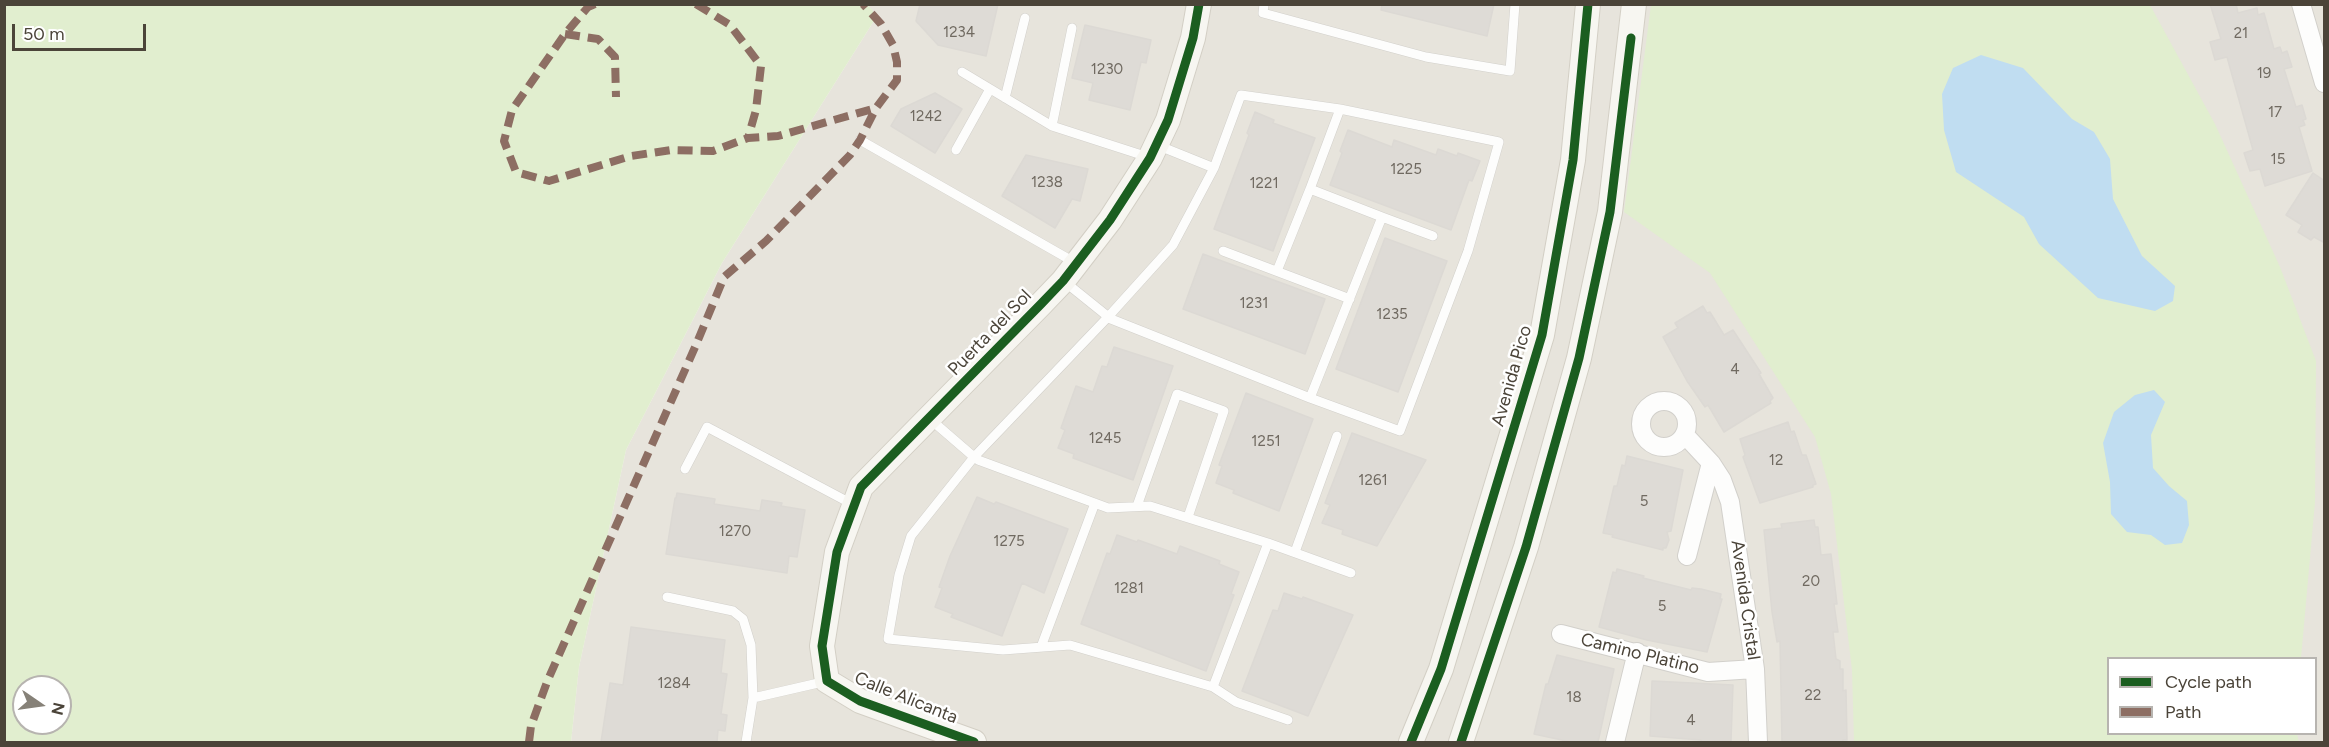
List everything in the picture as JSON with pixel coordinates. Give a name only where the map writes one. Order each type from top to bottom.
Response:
[{"type":"main road","name":"Puerta del Sol","points":[[827,681],[822,646],[837,552],[861,487],[1070,272],[1110,220],[1154,152],[1168,120],[1193,38],[1199,4]]},
{"type":"main road","name":"Avenida Pico","points":[[1410,742],[1441,669],[1542,335],[1573,160],[1588,4]]},
{"type":"main road","points":[[1461,742],[1526,547],[1579,358],[1610,213],[1634,4]]},
{"type":"main road","name":"Calle Alicanta","points":[[827,681],[860,701],[974,742]]},
{"type":"street","points":[[2301,4],[2325,83]]},
{"type":"street","name":"Avenida Cristal","points":[[1685,435],[1711,463],[1722,480],[1730,502],[1755,669],[1758,742]]},
{"type":"street","points":[[1687,556],[1711,463]]},
{"type":"street","name":"Camino Platino","points":[[1561,634],[1708,672],[1755,669]]},
{"type":"street","points":[[1615,742],[1637,652]]},
{"type":"lane","points":[[1264,4],[1263,13],[1426,57],[1510,71],[1515,4]]},
{"type":"lane","points":[[1005,98],[1025,18]]},
{"type":"lane","points":[[1052,126],[1072,28]]},
{"type":"lane","points":[[962,72],[1052,126],[1214,168]]},
{"type":"lane","points":[[956,150],[990,89]]},
{"type":"lane","points":[[860,140],[1070,272],[1108,317],[1310,398],[1400,431],[1468,251],[1499,142],[1340,110],[1241,95],[1214,168],[1173,245],[1108,317],[974,457],[911,536],[899,575],[888,639],[1003,650],[1070,645],[1213,687],[1236,702],[1288,720]]},
{"type":"lane","points":[[1277,271],[1340,110]]},
{"type":"lane","points":[[1310,189],[1433,236]]},
{"type":"lane","points":[[1310,398],[1382,217]]},
{"type":"lane","points":[[1222,251],[1350,299]]},
{"type":"lane","points":[[1137,506],[1177,394],[1224,411],[1188,518]]},
{"type":"lane","points":[[930,418],[978,460],[1108,508],[1150,506],[1268,543],[1351,573]]},
{"type":"lane","points":[[685,469],[707,427],[854,505]]},
{"type":"lane","points":[[1295,552],[1337,436]]},
{"type":"lane","points":[[1041,647],[1095,503]]},
{"type":"lane","points":[[1213,687],[1268,543]]},
{"type":"lane","points":[[667,597],[733,611],[743,619],[751,645],[753,698],[746,742]]},
{"type":"lane","points":[[753,698],[827,681]]},
{"type":"shaded area","points":[[867,5],[2324,5],[2324,742],[571,742],[579,667],[626,450],[722,263],[877,16]]},
{"type":"green space","points":[[867,4],[877,16],[722,263],[626,450],[579,667],[571,742],[5,742],[5,5]]},
{"type":"green space","points":[[1651,5],[2150,5],[2215,124],[2280,267],[2316,361],[2315,502],[2301,657],[2107,657],[2107,735],[2297,735],[2299,742],[1854,742],[1852,670],[1831,494],[1815,437],[1710,273],[1624,212]]},
{"type":"water","points":[[1981,55],[2023,68],[2072,119],[2094,132],[2110,159],[2113,199],[2142,256],[2175,286],[2173,301],[2155,311],[2098,298],[2039,244],[2024,217],[1956,172],[1944,130],[1942,94],[1953,68]]},
{"type":"water","points":[[2154,390],[2165,402],[2151,435],[2153,468],[2187,501],[2189,525],[2182,543],[2165,545],[2151,535],[2127,532],[2111,514],[2110,482],[2103,443],[2114,412],[2135,395]]},
{"type":"building","points":[[920,4],[998,4],[986,56],[938,45],[916,21]]},
{"type":"building","points":[[1382,4],[1494,4],[1487,36],[1381,10]]},
{"type":"building","points":[[2210,4],[2236,4],[2238,13],[2257,8],[2258,15],[2264,13],[2274,49],[2280,47],[2282,53],[2287,51],[2292,67],[2284,69],[2296,107],[2302,105],[2306,119],[2303,120],[2305,125],[2299,127],[2312,171],[2265,186],[2260,169],[2250,171],[2244,153],[2253,150],[2227,57],[2215,60],[2210,42],[2221,39]]},
{"type":"building","points":[[1085,25],[1151,40],[1146,63],[1141,62],[1130,110],[1089,100],[1093,83],[1072,78]]},
{"type":"building","points":[[935,93],[962,109],[935,153],[891,126],[901,109]]},
{"type":"building","points":[[1255,112],[1274,120],[1273,123],[1315,138],[1273,251],[1214,229],[1249,135],[1247,133]]},
{"type":"building","points":[[1348,130],[1392,147],[1394,140],[1436,155],[1438,149],[1480,161],[1472,181],[1469,180],[1451,230],[1330,185]]},
{"type":"building","points":[[1026,155],[1088,169],[1080,201],[1072,199],[1055,228],[1002,196]]},
{"type":"building","points":[[2313,173],[2325,181],[2325,243],[2314,237],[2311,240],[2298,232],[2302,225],[2286,215]]},
{"type":"building","points":[[1385,238],[1447,261],[1398,392],[1336,369]]},
{"type":"building","points":[[1203,254],[1325,299],[1305,354],[1183,309]]},
{"type":"building","points":[[1703,306],[1707,313],[1710,312],[1724,335],[1733,330],[1761,373],[1759,374],[1773,398],[1771,403],[1724,432],[1708,405],[1705,407],[1687,381],[1663,337],[1678,328],[1675,323]]},
{"type":"building","points":[[1114,347],[1173,366],[1133,480],[1073,458],[1074,454],[1058,448],[1065,430],[1061,428],[1076,386],[1093,392],[1102,366],[1107,367]]},
{"type":"building","points":[[1246,393],[1313,419],[1279,511],[1233,493],[1234,490],[1216,483],[1222,466],[1219,465]]},
{"type":"building","points":[[1788,422],[1791,432],[1794,431],[1802,455],[1806,455],[1816,484],[1813,487],[1760,503],[1743,457],[1745,455],[1740,439]]},
{"type":"building","points":[[1352,433],[1426,460],[1377,546],[1342,534],[1343,530],[1322,523],[1330,505],[1325,503]]},
{"type":"building","points":[[1627,456],[1683,470],[1671,531],[1667,532],[1669,540],[1663,550],[1603,533],[1614,486],[1617,486],[1622,465],[1625,466]]},
{"type":"building","points":[[677,493],[715,499],[714,504],[760,511],[762,500],[805,510],[797,557],[789,556],[787,573],[666,554]]},
{"type":"building","points":[[977,497],[1068,529],[1044,593],[1022,583],[1002,636],[951,617],[953,614],[935,607],[942,588],[939,587],[950,556]]},
{"type":"building","points":[[1814,520],[1815,527],[1818,527],[1821,555],[1831,554],[1838,632],[1833,632],[1836,659],[1840,661],[1840,669],[1843,669],[1843,691],[1846,690],[1847,740],[1843,742],[1782,742],[1780,641],[1777,642],[1772,612],[1764,530],[1782,528],[1781,524]]},
{"type":"building","points":[[1117,535],[1177,554],[1180,546],[1220,561],[1219,564],[1239,572],[1231,594],[1234,595],[1206,671],[1081,624],[1107,553],[1110,554]]},
{"type":"building","points":[[1617,569],[1691,590],[1692,588],[1701,589],[1721,594],[1720,599],[1722,599],[1707,652],[1647,640],[1599,627],[1613,572],[1616,573]]},
{"type":"building","points":[[1284,593],[1302,599],[1303,597],[1353,615],[1308,716],[1242,691],[1273,610],[1278,611]]},
{"type":"building","points":[[631,627],[725,640],[721,673],[727,674],[721,714],[727,715],[725,731],[718,730],[717,742],[601,742],[610,683],[623,685]]},
{"type":"building","points":[[1557,655],[1614,669],[1598,742],[1571,742],[1534,734],[1546,684],[1548,684]]},
{"type":"building","points":[[1652,681],[1733,685],[1731,741],[1701,742],[1701,740],[1650,736]]},
{"type":"marked path","points":[[595,4],[588,7],[565,34],[512,110],[504,141],[516,172],[549,181],[631,156],[671,150],[713,151],[748,138],[778,136],[876,108]]},
{"type":"marked path","points":[[696,4],[730,25],[761,66],[756,110],[748,138]]},
{"type":"marked path","points":[[529,742],[531,726],[547,682],[724,277],[766,241],[850,155],[876,108],[897,80],[897,62],[893,45],[881,24],[863,4]]},
{"type":"marked path","points":[[565,34],[598,39],[615,57],[616,97]]},
{"type":"cycle path","points":[[974,742],[860,701],[827,681],[822,646],[837,552],[861,487],[1063,281],[1110,220],[1150,158],[1168,120],[1193,38],[1199,4]]},
{"type":"cycle path","points":[[1411,742],[1441,669],[1542,335],[1573,160],[1588,4]]},
{"type":"cycle path","points":[[1461,742],[1526,547],[1579,358],[1610,212],[1631,38]]}]
